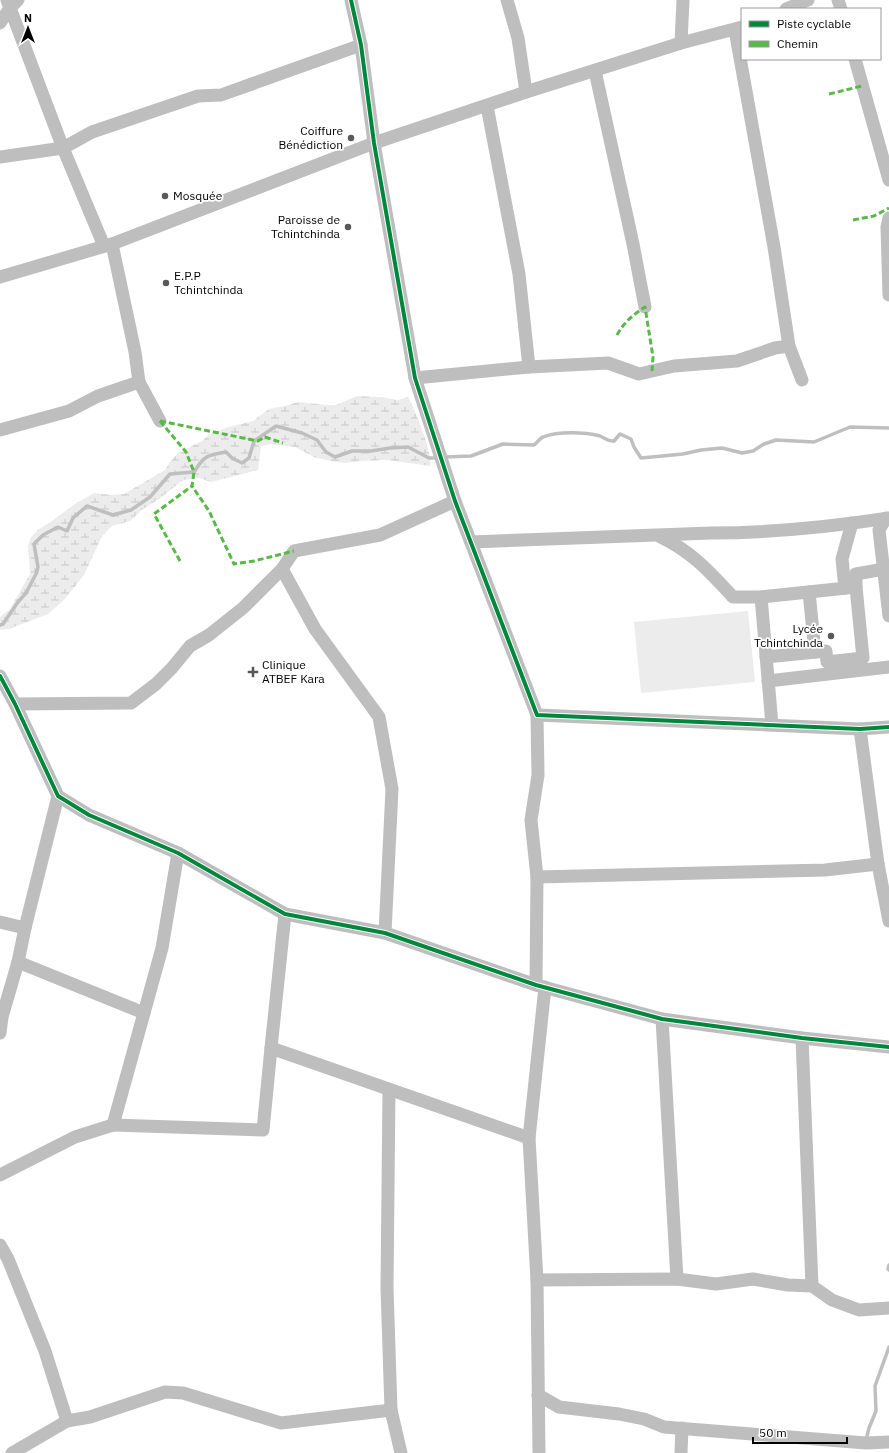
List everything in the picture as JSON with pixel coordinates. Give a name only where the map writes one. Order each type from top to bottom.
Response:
[{"type":"street","points":[[351,0],[361,45],[374,143],[415,378],[455,501],[537,716],[538,776],[531,820],[537,877],[541,986],[529,1138],[537,1280],[539,1453]]},
{"type":"street","points":[[507,0],[518,38],[526,92]]},
{"type":"street","points":[[681,44],[683,0]]},
{"type":"street","points":[[788,8],[808,0]]},
{"type":"street","points":[[0,23],[12,3]]},
{"type":"street","points":[[12,3],[63,148],[108,245],[135,352],[138,382],[160,420]]},
{"type":"street","points":[[0,277],[108,245],[374,143],[526,92],[738,28],[741,46]]},
{"type":"street","points":[[0,158],[63,148],[92,132],[198,96],[221,95],[361,45]]},
{"type":"street","points":[[743,60],[789,346],[802,380]]},
{"type":"street","points":[[855,60],[889,180]]},
{"type":"street","points":[[595,71],[633,244],[645,307]]},
{"type":"street","points":[[486,106],[519,274],[529,367]]},
{"type":"street","points":[[889,218],[887,227],[889,295]]},
{"type":"street","points":[[415,378],[529,367],[608,363],[639,374],[674,366],[737,361],[775,348],[789,346]]},
{"type":"street","points":[[0,430],[69,411],[98,396],[138,382]]},
{"type":"street","points":[[15,704],[131,703],[156,684],[172,668],[190,646],[209,635],[243,608],[282,569],[294,551],[380,535],[455,501]]},
{"type":"street","points":[[471,542],[746,533],[888,518]]},
{"type":"street","points":[[888,518],[880,530],[889,616]]},
{"type":"street","points":[[852,523],[842,558],[851,588],[864,664]]},
{"type":"street","points":[[657,535],[674,543],[700,562],[733,597],[761,597],[851,588]]},
{"type":"street","points":[[282,569],[315,630],[379,717],[392,788],[385,933]]},
{"type":"street","points":[[851,588],[856,574],[884,570]]},
{"type":"street","points":[[809,592],[815,652]]},
{"type":"street","points":[[761,597],[772,725]]},
{"type":"street","points":[[766,657],[826,651],[828,668]]},
{"type":"street","points":[[768,681],[828,668],[864,664],[889,667]]},
{"type":"street","points":[[2,681],[15,704],[58,796],[89,815],[178,853],[284,914],[385,933],[541,986],[662,1018],[802,1038],[889,1046]]},
{"type":"street","points":[[537,716],[860,729],[889,727]]},
{"type":"street","points":[[860,729],[878,864],[889,921]]},
{"type":"street","points":[[0,1033],[2,1017],[18,962],[58,796]]},
{"type":"street","points":[[114,1125],[162,948],[178,853]]},
{"type":"street","points":[[537,877],[825,870],[878,864]]},
{"type":"street","points":[[0,1175],[75,1138],[114,1125],[263,1130],[284,914]]},
{"type":"street","points":[[0,922],[25,928]]},
{"type":"street","points":[[18,962],[144,1013]]},
{"type":"street","points":[[662,1018],[677,1279]]},
{"type":"street","points":[[802,1038],[812,1286]]},
{"type":"street","points":[[271,1048],[529,1138]]},
{"type":"street","points":[[389,1090],[387,1288],[391,1410],[401,1453]]},
{"type":"street","points":[[0,1245],[8,1259],[45,1351],[67,1421]]},
{"type":"street","points":[[537,1280],[677,1279],[716,1284],[753,1279],[788,1285],[812,1286],[832,1300],[859,1310],[889,1308]]},
{"type":"street","points":[[12,1453],[67,1421],[90,1417],[165,1392],[183,1393],[281,1423],[391,1410]]},
{"type":"street","points":[[538,1395],[559,1407],[619,1414],[644,1419],[664,1427],[866,1442],[889,1442]]},
{"type":"street","points":[[681,1453],[682,1428]]},
{"type":"green space","points":[[357,396],[380,397],[398,400],[408,397],[419,421],[426,442],[429,452],[430,466],[388,460],[345,463],[314,457],[295,447],[271,444],[261,446],[258,470],[211,482],[199,478],[183,480],[159,499],[143,509],[130,521],[112,526],[102,536],[84,575],[65,599],[48,614],[9,629],[0,630],[0,617],[10,609],[30,574],[28,545],[31,537],[39,529],[75,504],[94,493],[112,495],[124,494],[165,470],[178,453],[202,441],[210,434],[228,427],[253,421],[269,409],[298,402],[336,405]]},
{"type":"green space","points":[[748,611],[755,682],[641,693],[634,622]]},
{"type":"waterway","points":[[0,625],[3,624],[26,593],[36,574],[38,567],[34,544],[43,535],[58,527],[67,531],[73,518],[87,506],[113,515],[131,510],[150,497],[170,474],[194,472],[204,459],[210,455],[226,452],[232,458],[242,463],[249,458],[254,441],[276,426],[302,433],[317,440],[326,452],[335,457],[352,451],[371,451],[408,447],[429,458],[438,458]]},
{"type":"waterway","points":[[445,457],[471,456],[503,444],[534,445],[543,437],[564,433],[594,435],[612,441],[614,441],[620,434],[631,439],[641,458],[722,448],[742,453],[753,451],[764,444],[776,440],[814,442],[850,427],[889,428]]},
{"type":"waterway","points":[[889,1265],[889,1270]]},
{"type":"waterway","points":[[866,1440],[876,1411],[875,1386],[889,1347]]},
{"type":"marked path","points":[[829,94],[862,86]]},
{"type":"marked path","points":[[853,220],[874,216],[889,208]]},
{"type":"marked path","points":[[617,335],[629,319],[645,307],[653,357],[652,371]]},
{"type":"marked path","points":[[160,421],[186,452],[194,472],[192,486],[209,511],[234,564],[254,561],[294,551]]},
{"type":"marked path","points":[[160,421],[258,441],[265,437],[283,443]]},
{"type":"marked path","points":[[180,561],[154,514],[192,486]]},
{"type":"cycle path","points":[[351,0],[361,45],[374,143],[415,378],[455,501],[537,715],[860,729],[889,727]]},
{"type":"cycle path","points":[[0,676],[15,704],[58,796],[89,815],[178,853],[285,914],[385,933],[536,985],[662,1019],[802,1038],[889,1047]]},
{"type":"place","name":"Coiffure Bénédiction","points":[[351,138]]},
{"type":"place","name":"Mosquée","points":[[165,196]]},
{"type":"place","name":"Paroisse de Tchintchinda","points":[[348,227]]},
{"type":"place","name":"E.P.P Tchintchinda","points":[[166,283]]},
{"type":"place","name":"Lycée Tchintchinda","points":[[831,636]]},
{"type":"place","name":"Clinique ATBEF Kara","points":[[253,672]]}]
